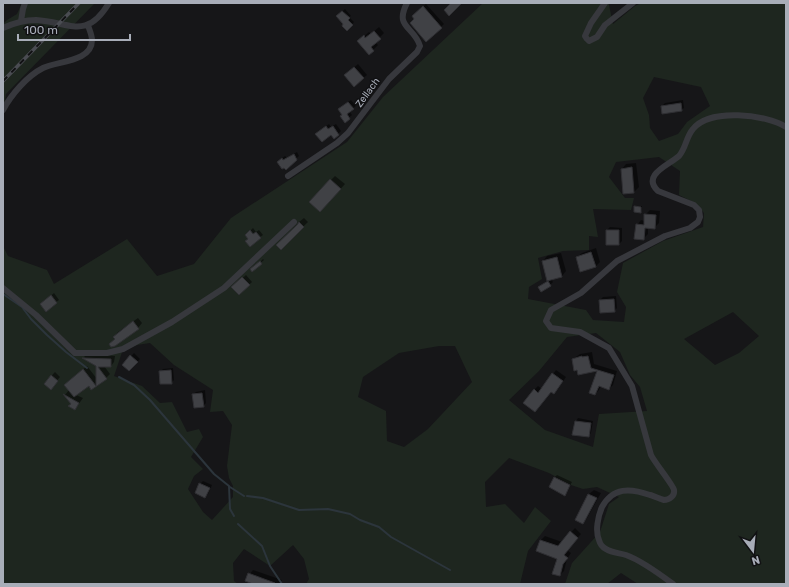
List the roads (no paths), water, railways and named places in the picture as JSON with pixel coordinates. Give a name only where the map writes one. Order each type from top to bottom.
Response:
[{"type":"street","points":[[21,21],[25,3]]},
{"type":"street","points":[[3,28],[21,21],[35,20],[70,26],[88,25],[100,16],[108,3]]},
{"type":"street","name":"Zellach","points":[[288,176],[337,143],[348,133],[389,79],[417,52],[420,46],[418,40],[404,23],[402,18],[402,12],[407,3]]},
{"type":"street","points":[[605,3],[591,23],[585,36],[589,40],[597,37],[605,25],[633,3]]},
{"type":"street","points":[[3,110],[10,97],[34,74],[43,68],[80,57],[86,53],[92,40],[88,25]]},
{"type":"street","points":[[673,584],[664,576],[628,556],[603,547],[597,536],[598,519],[602,508],[611,495],[628,490],[640,492],[664,500],[673,495],[674,491],[651,455],[632,386],[608,348],[580,332],[551,328],[546,321],[552,310],[581,293],[618,262],[665,236],[690,228],[698,222],[700,216],[699,210],[694,205],[658,191],[654,188],[653,180],[659,170],[679,155],[686,145],[692,129],[701,122],[717,116],[742,116],[777,122],[786,127]]},
{"type":"street","points":[[3,288],[36,315],[75,353],[108,353],[123,349],[172,322],[224,288],[294,222]]},
{"type":"waterway","points":[[3,294],[22,307],[31,319],[47,335],[87,368]]},
{"type":"waterway","points":[[119,377],[134,385],[150,400],[214,474],[229,486],[230,509],[234,516]]},
{"type":"waterway","points":[[230,487],[244,496]]},
{"type":"waterway","points":[[247,496],[263,498],[299,510],[328,509],[350,514],[360,520],[379,527],[391,537],[450,570]]},
{"type":"waterway","points":[[238,524],[262,546],[270,566],[282,584]]},
{"type":"railway","points":[[3,81],[79,3]]}]
